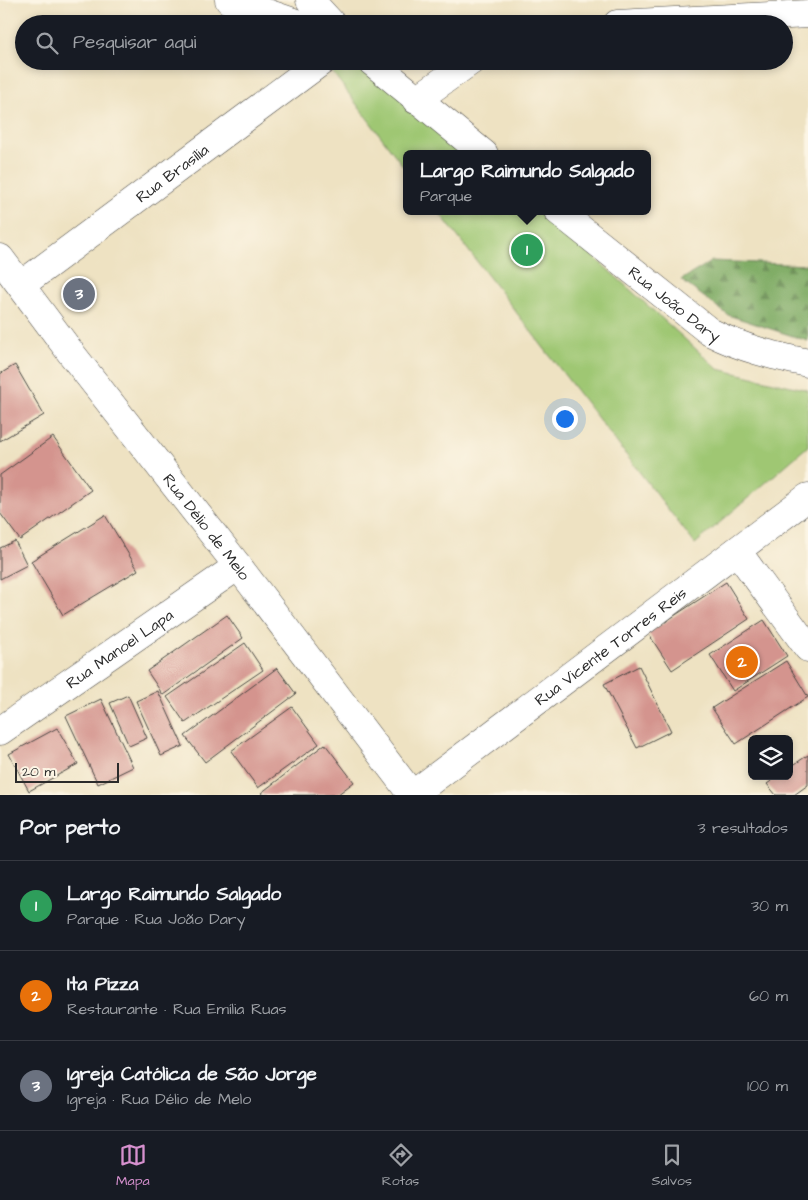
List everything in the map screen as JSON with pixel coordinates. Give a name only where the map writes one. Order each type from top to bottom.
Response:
[{"type":"street","points":[[229,0],[273,15]]},
{"type":"street","points":[[310,0],[324,15]]},
{"type":"street","points":[[645,15],[661,10],[808,14]]},
{"type":"street","name":"Rua Brasília","points":[[20,285],[310,70]]},
{"type":"street","points":[[381,70],[479,150]]},
{"type":"street","points":[[416,100],[458,70]]},
{"type":"street","name":"Rua João Dary","points":[[563,215],[710,332],[732,343],[760,353],[808,363]]},
{"type":"street","name":"Rua Délio de Melo","points":[[0,258],[71,354],[238,566],[412,795]]},
{"type":"street","name":"Rua Vicente Torres Reis","points":[[412,795],[808,497]]},
{"type":"street","points":[[737,551],[808,648]]},
{"type":"street","name":"Rua Manoel Lapa","points":[[0,731],[238,566]]},
{"type":"green space","points":[[331,70],[382,70],[474,150],[403,150],[403,166]]},
{"type":"green space","points":[[441,215],[547,215],[718,369],[808,390],[808,446],[695,544]]},
{"type":"green space","points":[[712,261],[808,265],[808,341],[728,315],[681,280]]},
{"type":"building","points":[[15,365],[44,415],[0,441],[0,374]]},
{"type":"building","points":[[53,437],[91,490],[20,540],[0,513],[0,475]]},
{"type":"building","points":[[105,515],[138,570],[63,615],[31,561]]},
{"type":"building","points":[[15,541],[27,565],[0,579],[0,548]]},
{"type":"building","points":[[726,582],[749,619],[672,670],[648,633]]},
{"type":"building","points":[[227,615],[243,638],[163,695],[147,671]]},
{"type":"building","points":[[764,620],[787,656],[733,691],[710,655]]},
{"type":"building","points":[[245,643],[263,670],[185,723],[167,697]]},
{"type":"building","points":[[786,661],[808,697],[736,744],[712,708]]},
{"type":"building","points":[[639,666],[671,731],[637,748],[604,684]]},
{"type":"building","points":[[277,668],[296,694],[205,762],[185,736]]},
{"type":"building","points":[[158,691],[183,746],[161,756],[136,701]]},
{"type":"building","points":[[128,695],[147,738],[129,746],[110,703]]},
{"type":"building","points":[[101,699],[133,767],[98,784],[66,716]]},
{"type":"building","points":[[292,707],[319,744],[258,788],[231,751]]},
{"type":"building","points":[[57,728],[78,764],[29,791],[9,754]]},
{"type":"building","points":[[325,744],[354,782],[337,795],[263,795],[261,793]]},
{"type":"building","points":[[808,755],[808,785],[794,795],[776,795],[767,784],[772,780],[793,780],[793,765]]},
{"type":"place","name":"Largo Raimundo Salgado","points":[[527,250]]},
{"type":"place","name":"Igreja Católica de São Jorge","points":[[79,294]]},
{"type":"place","name":"Ita Pizza","points":[[742,662]]}]
